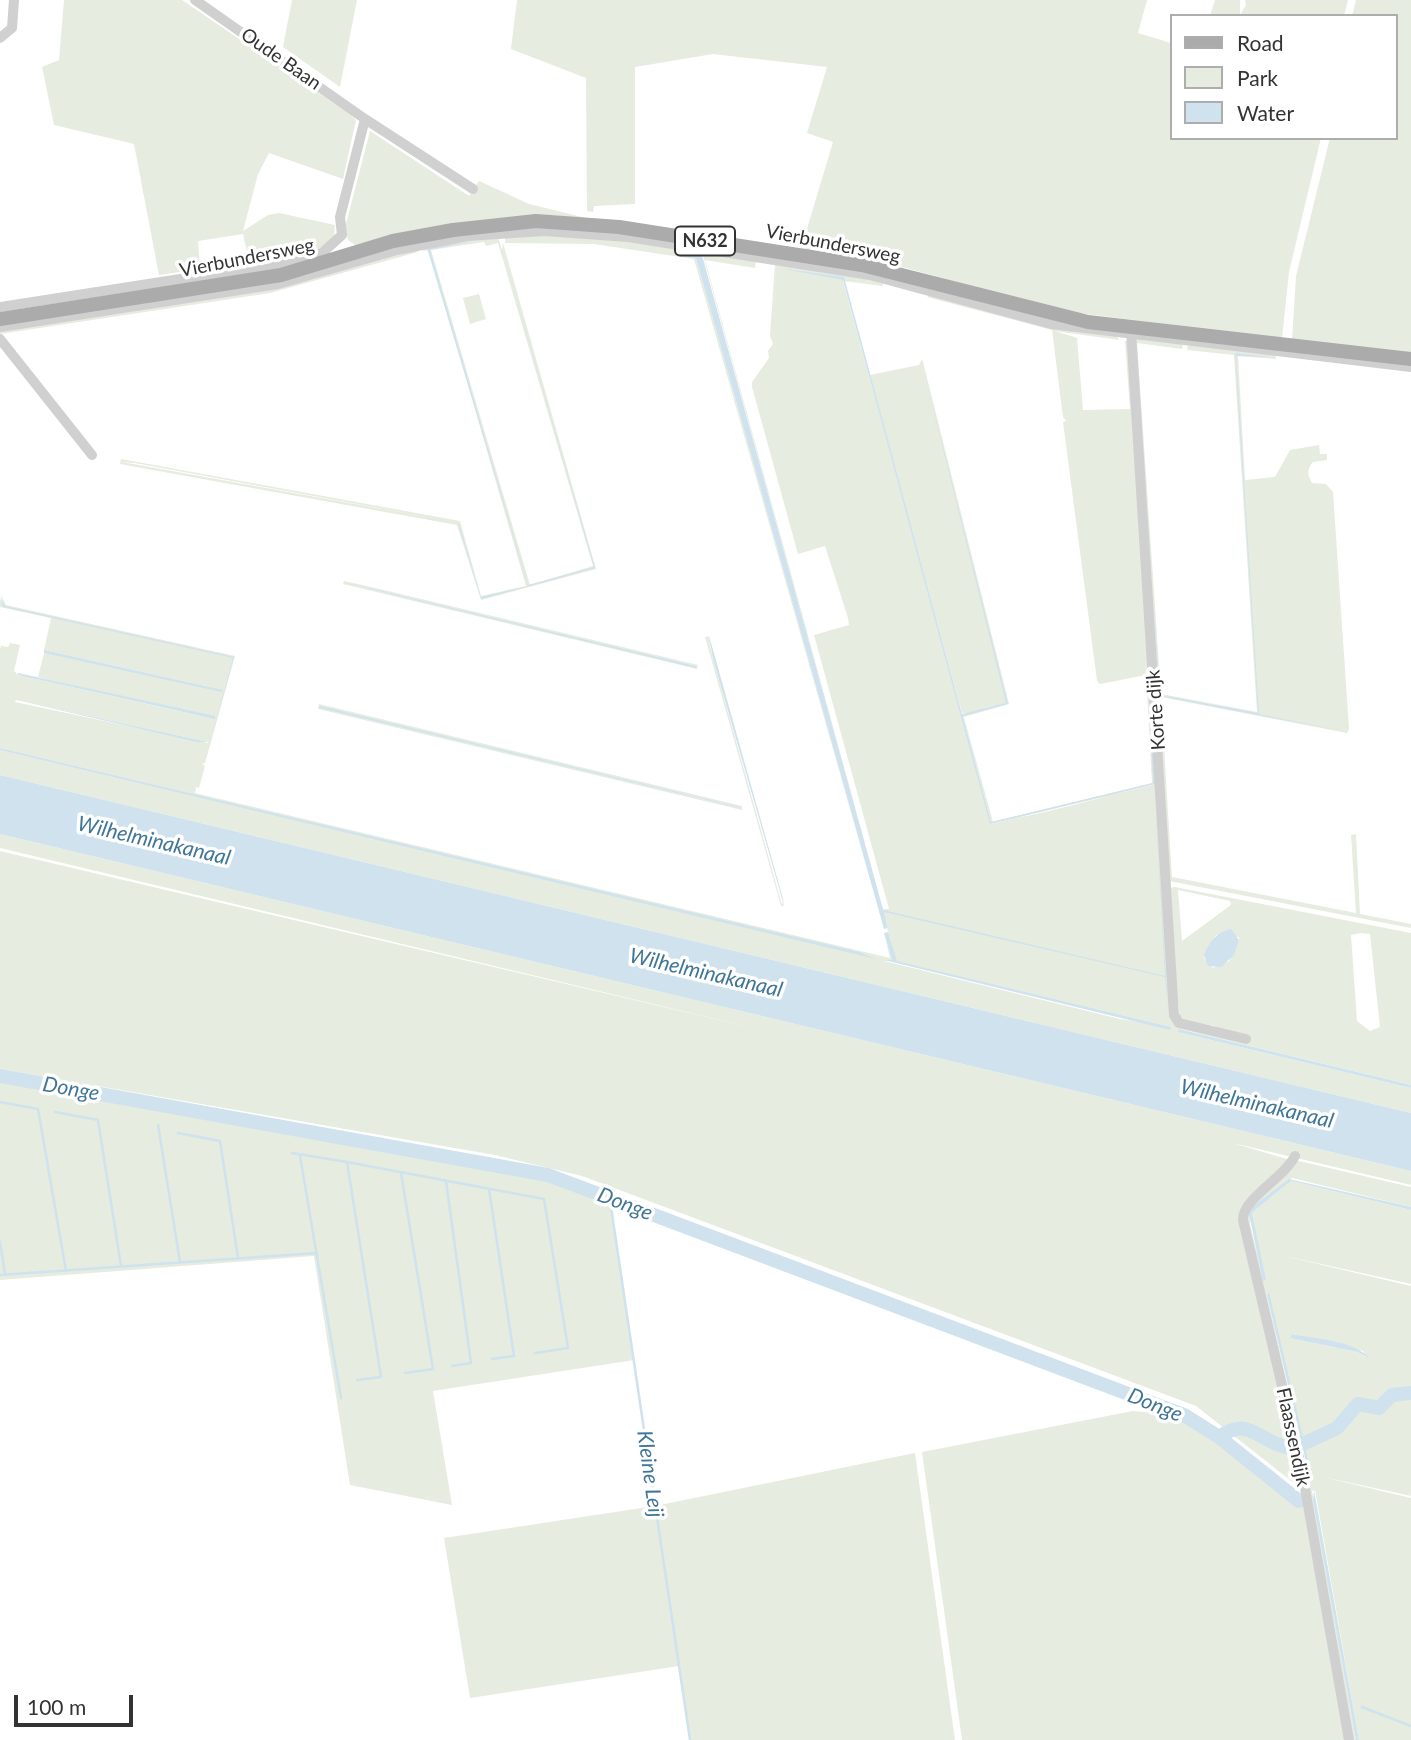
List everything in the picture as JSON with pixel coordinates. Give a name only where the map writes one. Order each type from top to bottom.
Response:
[{"type":"main road","name":"Vierbundersweg","points":[[0,319],[281,275],[393,242],[453,230],[536,221],[619,227],[862,265],[1043,313],[1131,331],[1411,359]]},
{"type":"street","points":[[0,38],[10,33],[12,28],[14,0]]},
{"type":"street","name":"Oude Baan","points":[[195,0],[365,119],[473,189]]},
{"type":"street","name":"Vierbundersweg","points":[[0,307],[283,263],[322,253],[340,238],[340,217],[365,119]]},
{"type":"street","name":"Vierbundersweg","points":[[0,327],[278,284],[397,250],[467,236],[544,231],[628,237],[870,275],[1051,324],[1131,331],[1411,367]]},
{"type":"street","name":"Korte dijk","points":[[1131,331],[1174,1015],[1178,1023],[1246,1039]]},
{"type":"street","points":[[0,339],[92,455]]},
{"type":"street","name":"Flaassendijk","points":[[1295,1156],[1282,1177],[1250,1201],[1243,1220],[1302,1471],[1349,1740]]},
{"type":"green space","points":[[64,0],[182,0],[351,115],[356,120],[343,179],[269,153],[258,174],[243,231],[268,215],[279,213],[335,225],[334,237],[315,252],[249,261],[243,234],[198,241],[200,269],[159,275],[134,144],[54,125],[42,67],[59,60]]},
{"type":"green space","points":[[292,0],[357,0],[340,87],[283,47]]},
{"type":"green space","points":[[517,0],[1147,0],[1138,33],[1170,43],[1170,140],[1321,140],[1289,272],[1282,339],[1063,311],[888,263],[801,249],[833,142],[807,133],[827,67],[713,54],[635,67],[635,204],[594,206],[593,212],[587,211],[586,78],[511,49]]},
{"type":"green space","points":[[1215,0],[1240,0],[1240,14],[1211,14]]},
{"type":"green space","points":[[1245,0],[1348,0],[1344,14],[1241,14],[1246,5]]},
{"type":"green space","points":[[1356,0],[1411,0],[1411,355],[1292,340],[1296,276],[1330,140],[1397,140],[1397,14],[1352,14]]},
{"type":"green space","points":[[370,131],[469,196],[479,181],[529,204],[586,218],[526,218],[469,223],[355,245],[348,240],[345,228]]},
{"type":"green space","points":[[496,235],[588,235],[756,260],[755,268],[705,260],[883,909],[889,909],[814,635],[849,625],[848,618],[825,546],[798,554],[752,387],[752,382],[769,358],[768,351],[773,344],[770,336],[775,264],[882,280],[883,286],[843,281],[991,824],[1152,783],[1146,675],[1100,684],[1097,681],[1063,422],[1066,421],[1063,417],[1052,330],[927,297],[932,293],[1117,336],[1119,340],[1055,331],[1077,338],[1083,410],[1130,409],[1125,341],[1129,341],[1174,1021],[1214,1029],[1215,1026],[1180,1020],[1167,888],[1175,887],[1411,933],[1411,1085],[1180,1029],[1178,1032],[1411,1088],[1411,1113],[0,775],[0,750],[877,957],[0,748],[0,649],[1,646],[8,647],[10,643],[20,645],[14,671],[18,675],[214,719],[38,677],[44,653],[223,690],[44,650],[51,618],[0,607],[0,599],[4,606],[0,593],[6,605],[235,656],[205,763],[202,764],[205,766],[199,788],[196,787],[195,793],[890,958],[884,933],[892,960],[884,961],[1120,1019],[1171,1027],[896,961],[703,255],[687,256],[696,258],[884,929],[694,259],[594,244],[505,243],[505,237],[498,237],[502,250],[503,243],[596,569],[481,600],[457,525],[120,464],[121,459],[460,521],[481,596],[526,586],[429,250],[423,251],[422,246]],"holes":[[[484,242],[486,246],[498,243],[593,566],[530,585],[431,250]],[[122,462],[135,463],[449,521]],[[16,700],[208,743],[15,702]],[[1178,890],[1230,901],[1231,905],[1182,941]],[[1361,933],[1370,934],[1380,1027],[1370,1031],[1357,1021],[1351,935]],[[1216,935],[1239,937],[1229,961],[1213,968],[1204,958]]]},
{"type":"green space","points":[[417,250],[418,252],[270,293],[0,334],[0,329]]},
{"type":"green space","points":[[479,294],[486,319],[470,324],[463,298]]},
{"type":"green space","points":[[1133,338],[1183,343],[1182,349],[1137,343],[1161,694],[1257,712],[1234,355],[1187,350],[1188,344],[1275,354],[1276,359],[1238,356],[1245,480],[1275,477],[1290,450],[1319,445],[1320,454],[1327,454],[1327,460],[1313,462],[1309,477],[1312,483],[1326,484],[1333,492],[1349,729],[1347,733],[1161,697],[1172,877],[1356,913],[1351,835],[1356,834],[1360,914],[1411,924],[1411,928],[1169,881]]},
{"type":"green space","points":[[922,359],[1009,704],[964,717],[993,822],[963,715],[967,713],[962,713],[870,375],[919,365]]},
{"type":"green space","points":[[344,581],[371,587],[698,665],[697,669],[343,584]],"holes":[[[353,585],[696,666],[696,667]]]},
{"type":"green space","points":[[708,636],[709,636],[747,771]]},
{"type":"green space","points":[[708,636],[784,906],[781,906],[705,637]]},
{"type":"green space","points":[[319,704],[742,806],[742,810],[318,709]],"holes":[[[322,707],[740,808],[319,708]]]},
{"type":"green space","points":[[0,834],[1411,1171],[1411,1185],[1233,1143],[1290,1160],[1244,1206],[1304,1491],[1196,1406],[582,1176],[495,1155],[0,1069],[0,851],[779,1034],[0,848]]},
{"type":"green space","points":[[0,1078],[505,1167],[569,1183],[610,1201],[634,1360],[433,1391],[452,1505],[350,1485],[314,1256],[0,1280]]},
{"type":"green space","points":[[1295,1160],[1411,1187],[1411,1207],[1292,1178],[1253,1206]]},
{"type":"green space","points":[[1292,1181],[1411,1210],[1411,1284],[1276,1254],[1411,1286],[1411,1496],[1319,1476],[1411,1498],[1411,1740],[1359,1740],[1315,1490],[1312,1491],[1356,1740],[1350,1740],[1321,1581],[1244,1216],[1253,1206],[1250,1224],[1264,1281],[1252,1213]],"holes":[[[1267,1292],[1308,1459],[1305,1461],[1267,1295]],[[1292,1334],[1363,1351],[1366,1357],[1357,1352],[1290,1338]]]},
{"type":"green space","points":[[1159,1401],[1210,1426],[1302,1498],[1345,1740],[962,1740],[922,1452],[1133,1411],[1152,1413]]},
{"type":"green space","points":[[915,1453],[955,1740],[690,1740],[679,1666],[470,1698],[444,1538],[655,1506]]},
{"type":"water","points":[[478,240],[430,250],[528,585],[594,567],[500,243],[595,568],[482,599],[481,598],[458,524],[481,597],[528,586],[427,248]]},
{"type":"water","points":[[687,252],[702,255],[883,910],[1165,976],[1155,795],[1168,1009],[1165,977],[884,912],[887,928],[884,929],[696,258],[687,257]]},
{"type":"water","points":[[778,268],[844,277],[962,714],[1006,703],[921,360],[1008,704],[963,716],[991,822],[1153,783],[1148,684],[1155,784],[990,824],[843,280]]},
{"type":"water","points":[[1235,353],[1272,357],[1236,356],[1259,714],[1346,732],[1159,696],[1152,580],[1160,695],[1258,713]]},
{"type":"water","points":[[345,583],[696,666],[696,668]]},
{"type":"water","points":[[0,597],[5,606],[234,657],[205,761],[233,658],[3,607]]},
{"type":"water","points":[[709,636],[783,899],[784,905],[713,659]]},
{"type":"water","points":[[44,650],[223,690],[222,692],[44,653]]},
{"type":"water","points":[[18,675],[215,716],[215,719]]},
{"type":"water","points":[[16,700],[208,742],[197,742]]},
{"type":"water","points":[[320,706],[740,807],[740,808],[319,708]]},
{"type":"water","points":[[0,750],[859,952],[876,959]]},
{"type":"water","name":"Wilhelminakanaal","points":[[0,775],[1411,1113],[1411,1171],[0,834]]},
{"type":"water","points":[[1231,929],[1239,940],[1234,955],[1221,967],[1208,966],[1204,955],[1208,946],[1218,935]]},
{"type":"water","points":[[888,932],[897,961],[1171,1027],[1170,1030],[884,960],[892,960],[884,933]]},
{"type":"water","points":[[1179,1029],[1411,1085],[1411,1088],[1178,1032]]},
{"type":"water","points":[[1289,1179],[1411,1207],[1411,1210],[1292,1181],[1252,1213],[1266,1280],[1263,1281],[1249,1214],[1253,1206]]},
{"type":"water","points":[[1269,1292],[1308,1459],[1306,1462],[1267,1295]]},
{"type":"water","points":[[1292,1334],[1354,1347],[1369,1358],[1357,1352],[1290,1338]]},
{"type":"water","points":[[1314,1490],[1359,1740],[1356,1740],[1313,1500]]},
{"type":"waterway","name":"Donge","points":[[0,1076],[548,1175],[1184,1415],[1219,1437],[1299,1501]]},
{"type":"waterway","points":[[0,1102],[38,1109],[66,1271]]},
{"type":"waterway","points":[[55,1112],[98,1120],[121,1266]]},
{"type":"waterway","points":[[158,1125],[180,1262]]},
{"type":"waterway","points":[[178,1133],[220,1141],[238,1258]]},
{"type":"waterway","points":[[292,1153],[347,1162],[381,1377],[357,1380]]},
{"type":"waterway","points":[[300,1156],[341,1398]]},
{"type":"waterway","points":[[347,1162],[544,1199],[568,1348],[535,1353]]},
{"type":"waterway","points":[[401,1173],[433,1369],[405,1373]]},
{"type":"waterway","points":[[446,1181],[471,1363],[452,1366]]},
{"type":"waterway","points":[[489,1189],[514,1356],[492,1359]]},
{"type":"waterway","name":"Kleine Leij","points":[[609,1196],[610,1201]]},
{"type":"waterway","name":"Kleine Leij","points":[[611,1207],[690,1740]]},
{"type":"waterway","points":[[0,1242],[5,1274]]},
{"type":"waterway","points":[[0,1275],[316,1253]]},
{"type":"waterway","name":"Donge","points":[[1303,1444],[1337,1428],[1358,1404],[1379,1408],[1392,1395],[1411,1393]]},
{"type":"waterway","name":"Donge","points":[[1219,1437],[1230,1431],[1246,1429],[1286,1447]]},
{"type":"waterway","points":[[1362,1707],[1411,1726]]}]
